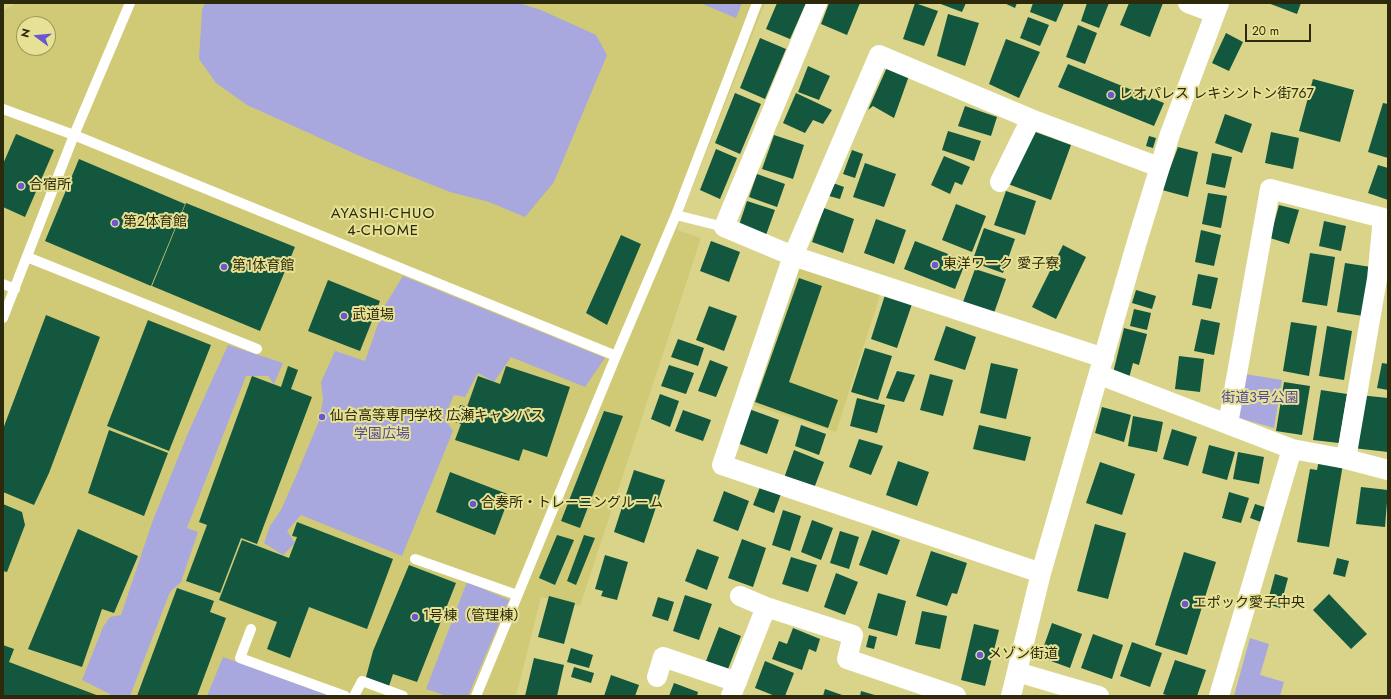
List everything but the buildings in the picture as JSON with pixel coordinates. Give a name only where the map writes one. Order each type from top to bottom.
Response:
[{"type":"street","points":[[817,3],[724,227],[793,256],[1102,367],[1228,424],[1292,449],[1346,458],[1388,470]]},
{"type":"street","points":[[1011,696],[1041,573],[1160,167],[1217,8],[1188,3]]},
{"type":"street","points":[[1041,573],[722,465],[793,256],[880,55],[1031,119],[1160,167]]},
{"type":"street","points":[[1000,182],[1031,119]]},
{"type":"street","points":[[1228,424],[1270,189],[1383,218],[1383,279],[1346,458]]},
{"type":"street","points":[[1219,696],[1292,449]]},
{"type":"street","points":[[740,596],[766,607],[853,635],[848,659],[956,696]]},
{"type":"street","points":[[657,677],[663,657],[734,689],[766,607]]},
{"type":"street","points":[[1017,672],[1099,696]]},
{"type":"lane","points":[[3,318],[74,135],[130,3]]},
{"type":"lane","points":[[476,696],[616,356],[676,215],[757,3]]},
{"type":"lane","points":[[3,110],[74,135],[616,356]]},
{"type":"lane","points":[[676,215],[724,227]]},
{"type":"lane","points":[[27,257],[257,349]]},
{"type":"lane","points":[[3,284],[15,289]]},
{"type":"lane","points":[[415,559],[517,595]]},
{"type":"lane","points":[[251,629],[240,658],[345,696]]},
{"type":"lane","points":[[354,696],[362,681],[403,696]]},
{"type":"shaded area","name":"仙台高等専門学校 広瀬キャンパス","points":[[16,3],[765,3],[683,211],[677,230],[701,238],[580,606],[541,597],[516,696],[3,696],[3,11]]},
{"type":"shaded area","points":[[799,265],[881,292],[836,432],[753,405]]},
{"type":"green space","points":[[205,3],[519,3],[541,10],[596,35],[607,55],[554,182],[525,217],[489,202],[450,192],[362,157],[247,105],[216,83],[199,59],[202,10]]},
{"type":"green space","points":[[700,3],[742,3],[736,18]]},
{"type":"green space","name":"学園広場","points":[[403,276],[605,358],[585,387],[511,357],[494,382],[478,373],[465,397],[454,395],[444,418],[453,431],[402,556],[301,515],[287,531],[295,543],[283,555],[264,543],[270,526],[281,510],[319,421],[323,400],[321,382],[335,351],[365,361],[384,307]]},
{"type":"green space","points":[[228,345],[283,363],[274,384],[268,376],[246,376],[187,528],[198,532],[181,582],[170,592],[130,696],[110,696],[110,694],[82,680],[103,627],[110,617],[121,615],[153,520],[188,433]]},
{"type":"green space","name":"街道3号公園","points":[[1245,374],[1282,380],[1274,428],[1239,418]]},
{"type":"green space","points":[[467,582],[509,600],[468,696],[447,696],[426,689]]},
{"type":"green space","points":[[1250,638],[1269,644],[1260,675],[1284,682],[1280,696],[1234,696]]},
{"type":"green space","points":[[223,657],[330,696],[207,696]]},
{"type":"place","name":"レオパレス レキシントン街767","points":[[1111,95]]},
{"type":"place","name":"合宿所","points":[[21,186]]},
{"type":"place","name":"第2体育館","points":[[115,223]]},
{"type":"place","name":"東洋ワーク 愛子寮","points":[[935,265]]},
{"type":"place","name":"第1体育館","points":[[224,267]]},
{"type":"place","name":"武道場","points":[[344,316]]},
{"type":"place","name":"仙台高等専門学校 広瀬キャンパス","points":[[322,417]]},
{"type":"place","name":"合奏所・トレーニングルーム","points":[[473,504]]},
{"type":"place","name":"エポック愛子中央","points":[[1185,604]]},
{"type":"place","name":"1号棟（管理棟）","points":[[415,617]]},
{"type":"place","name":"メゾン街道","points":[[980,655]]},
{"type":"district","name":"AYASHI-CHUO 4-CHOME","points":[[383,222]]}]
